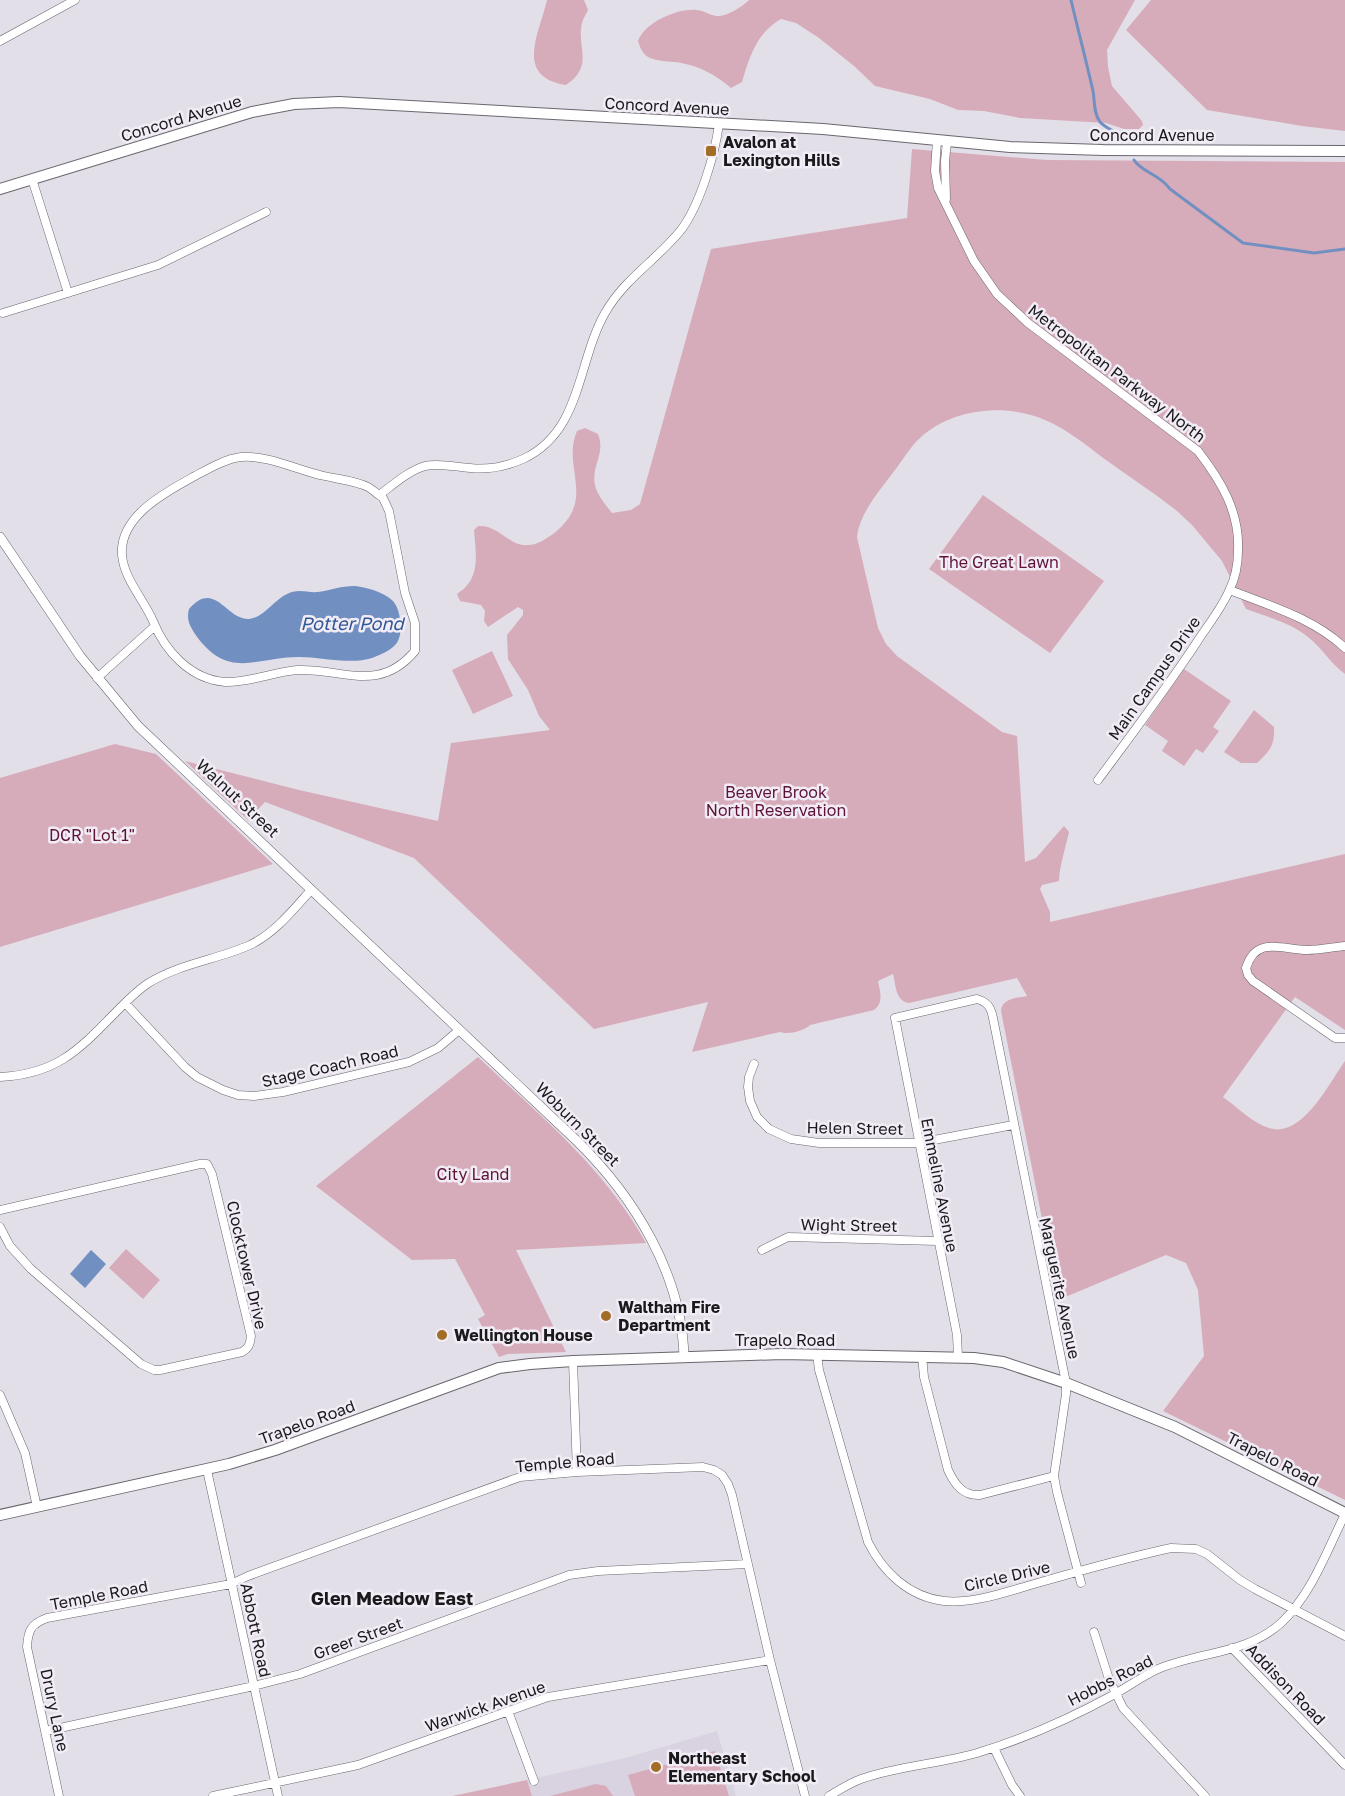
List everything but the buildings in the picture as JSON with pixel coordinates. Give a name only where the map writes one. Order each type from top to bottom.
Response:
[{"type":"main road","name":"Concord Avenue","points":[[0,189],[234,117],[294,104],[339,102],[824,129],[1010,147],[1345,151]]},
{"type":"main road","name":"Trapelo Road","points":[[0,1515],[207,1470],[275,1450],[500,1368],[522,1364],[573,1361],[818,1354],[958,1357],[1003,1362],[1066,1383],[1175,1426],[1345,1513]]},
{"type":"street","points":[[0,41],[75,0]]},
{"type":"street","points":[[379,495],[404,477],[425,466],[472,469],[500,467],[524,459],[545,445],[561,428],[569,412],[604,314],[623,286],[683,228],[706,179],[717,143],[719,124]]},
{"type":"street","name":"Metropolitan Parkway North","points":[[942,141],[936,179],[938,188],[974,261],[997,294],[1028,323],[1198,451],[1218,478],[1231,505],[1237,529],[1236,570],[1230,590]]},
{"type":"street","points":[[33,179],[68,293]]},
{"type":"street","points":[[3,313],[167,261],[266,212]]},
{"type":"street","points":[[241,457],[288,465],[356,483],[379,495],[383,498],[389,511],[405,593],[415,623],[415,651],[389,673],[347,676],[296,670],[225,682],[195,673],[178,661],[165,645],[126,571],[122,555],[125,537],[130,526],[142,511],[156,499],[206,470],[241,457]]},
{"type":"street","name":"Walnut Street","points":[[0,537],[80,656],[141,729],[485,1055]]},
{"type":"street","points":[[1230,590],[1308,621],[1335,638],[1345,648]]},
{"type":"street","name":"Main Campus Drive","points":[[1098,780],[1187,657],[1230,590]]},
{"type":"street","points":[[97,678],[155,626]]},
{"type":"street","points":[[0,1077],[41,1071],[62,1061],[81,1047],[125,1003],[147,985],[173,970],[234,951],[264,937],[311,890]]},
{"type":"street","points":[[1345,946],[1307,950],[1277,945],[1267,946],[1259,950],[1248,962],[1246,968],[1253,981],[1335,1038],[1345,1038]]},
{"type":"street","name":"Emmeline Avenue","points":[[958,1357],[957,1335],[895,1018],[970,1000],[984,1001]]},
{"type":"street","name":"Marguerite Avenue","points":[[984,1001],[989,1005],[993,1018],[1066,1383],[1054,1476],[1081,1583]]},
{"type":"street","name":"Stage Coach Road","points":[[125,1003],[197,1077],[223,1090],[246,1095],[283,1092],[409,1062],[438,1048],[458,1031]]},
{"type":"street","name":"Woburn Street","points":[[485,1055],[585,1149],[612,1179],[633,1208],[655,1247],[669,1280],[682,1331],[684,1357]]},
{"type":"street","name":"Helen Street","points":[[754,1064],[748,1077],[750,1101],[757,1117],[769,1129],[781,1136],[819,1143],[918,1143],[1013,1125]]},
{"type":"street","name":"Clocktower Drive","points":[[0,1210],[207,1164],[212,1174],[251,1336],[250,1343],[242,1352],[160,1370],[154,1370],[141,1364],[31,1269],[10,1246],[0,1227]]},
{"type":"street","name":"Wight Street","points":[[762,1250],[788,1238],[937,1241]]},
{"type":"street","name":"Circle Drive","points":[[818,1354],[819,1370],[865,1535],[875,1557],[898,1582],[929,1597],[944,1601],[958,1601],[1005,1592],[1171,1548],[1196,1549],[1217,1560],[1240,1580],[1345,1636]]},
{"type":"street","points":[[922,1356],[924,1377],[948,1470],[954,1482],[961,1489],[968,1494],[980,1496],[1054,1476]]},
{"type":"street","points":[[573,1361],[577,1472]]},
{"type":"street","points":[[0,1396],[25,1453],[37,1507]]},
{"type":"street","name":"Temple Road","points":[[30,1629],[47,1617],[231,1584],[502,1482],[539,1475],[577,1472],[691,1467],[714,1470],[728,1484],[732,1495],[770,1660],[805,1796]]},
{"type":"street","name":"Abbott Road","points":[[207,1470],[278,1796]]},
{"type":"street","name":"Hobbs Road","points":[[829,1796],[859,1780],[879,1774],[934,1764],[994,1748],[1053,1725],[1158,1670],[1232,1648],[1269,1633],[1294,1610],[1312,1581],[1345,1513]]},
{"type":"street","name":"Greer Street","points":[[46,1731],[300,1674],[569,1575],[598,1571],[748,1564]]},
{"type":"street","name":"Drury Lane","points":[[30,1629],[27,1647],[60,1796]]},
{"type":"street","points":[[1094,1632],[1115,1694],[1132,1720],[1205,1796]]},
{"type":"street","name":"Addison Road","points":[[1232,1648],[1345,1766]]},
{"type":"street","name":"Warwick Avenue","points":[[213,1796],[358,1765],[530,1702],[566,1693],[770,1660]]},
{"type":"street","points":[[508,1711],[534,1781]]},
{"type":"street","points":[[994,1748],[1020,1796]]},
{"type":"shaded area","name":"Northeast Elementary School","points":[[717,1731],[736,1796],[532,1796],[527,1780],[625,1758]]},
{"type":"green space","points":[[547,0],[584,0],[588,10],[582,21],[583,56],[580,70],[575,78],[566,85],[550,80],[540,73],[535,64],[536,40]]},
{"type":"green space","points":[[749,0],[1135,0],[1107,50],[1108,67],[1112,86],[1143,125],[1139,129],[1124,129],[1106,123],[1020,118],[984,111],[958,110],[930,99],[875,86],[819,38],[796,23],[781,19],[760,38],[751,55],[742,82],[731,88],[695,66],[652,59],[640,48],[638,41],[642,34],[655,22],[672,14],[689,10],[717,16],[724,15],[736,10]]},
{"type":"green space","points":[[1151,0],[1345,0],[1345,131],[1207,110],[1126,30]]},
{"type":"green space","name":"Beaver Brook North Reservation","points":[[912,149],[1047,160],[1345,162],[1345,674],[1314,642],[1295,628],[1246,609],[1222,561],[1177,511],[1069,433],[1030,415],[1014,411],[980,411],[948,420],[933,428],[914,444],[874,498],[863,517],[857,537],[878,628],[886,644],[897,656],[1002,732],[1017,736],[1025,862],[1036,858],[1064,826],[1069,832],[1059,881],[1042,885],[1040,889],[1050,912],[1050,922],[1345,854],[1345,1030],[1295,997],[1223,1097],[1257,1122],[1269,1128],[1281,1129],[1293,1125],[1313,1107],[1345,1061],[1345,1500],[1163,1411],[1204,1356],[1198,1290],[1186,1263],[1166,1255],[1058,1300],[1001,1011],[1007,1001],[1027,996],[1017,978],[909,1003],[904,1002],[899,996],[893,974],[878,981],[880,1000],[874,1010],[810,1025],[796,1032],[780,1032],[692,1052],[708,1002],[594,1029],[414,858],[265,802],[248,820],[185,761],[299,790],[438,821],[451,743],[550,730],[539,716],[528,690],[508,659],[507,635],[523,615],[523,610],[518,607],[488,627],[484,621],[485,611],[481,605],[460,601],[457,594],[465,588],[473,574],[476,557],[474,530],[478,526],[486,527],[521,545],[535,544],[553,534],[566,521],[573,508],[576,483],[573,445],[577,431],[585,428],[598,434],[600,454],[594,478],[596,489],[612,513],[631,510],[640,504],[711,249],[907,218]]},
{"type":"green space","name":"The Great Lawn","points":[[983,495],[1104,581],[1050,653],[929,569]]},
{"type":"green space","points":[[492,651],[513,696],[473,714],[452,670]]},
{"type":"green space","points":[[1184,669],[1231,701],[1213,727],[1219,731],[1203,753],[1196,749],[1184,766],[1162,751],[1168,741],[1145,725]]},
{"type":"green space","points":[[1254,710],[1274,727],[1274,739],[1268,751],[1257,763],[1241,763],[1224,752]]},
{"type":"green space","name":"DCR \"Lot 1\"","points":[[115,744],[156,754],[273,864],[0,947],[0,778]]},
{"type":"green space","name":"City Land","points":[[478,1057],[548,1122],[591,1166],[629,1215],[646,1243],[516,1250],[566,1352],[508,1354],[499,1357],[478,1319],[485,1315],[455,1259],[412,1260],[316,1186]]},
{"type":"green space","points":[[126,1249],[160,1280],[143,1299],[109,1268]]},
{"type":"green space","points":[[715,1751],[729,1796],[635,1796],[628,1775]]},
{"type":"green space","points":[[527,1780],[532,1796],[452,1796],[462,1794]]},
{"type":"green space","points":[[596,1784],[606,1786],[613,1796],[550,1796]]},
{"type":"water","name":"Potter Pond","points":[[355,586],[375,590],[393,601],[398,610],[400,622],[400,634],[396,644],[382,654],[364,660],[345,661],[299,657],[243,663],[231,662],[207,648],[195,634],[188,619],[189,609],[198,601],[206,598],[220,603],[241,618],[249,619],[259,616],[291,592],[318,592]]},
{"type":"water","points":[[91,1250],[106,1264],[85,1288],[70,1274]]},
{"type":"waterway","points":[[1071,0],[1093,91],[1096,114],[1103,125],[1126,141]]},
{"type":"waterway","points":[[1134,160],[1243,243],[1314,253],[1345,249]]},
{"type":"place","name":"Avalon at Lexington Hills","points":[[711,151]]},
{"type":"place","name":"Waltham Fire Department","points":[[606,1316]]},
{"type":"place","name":"Wellington House","points":[[442,1335]]},
{"type":"place","name":"Northeast Elementary School","points":[[656,1767]]},
{"type":"district","name":"Glen Meadow East","points":[[392,1598]]}]
